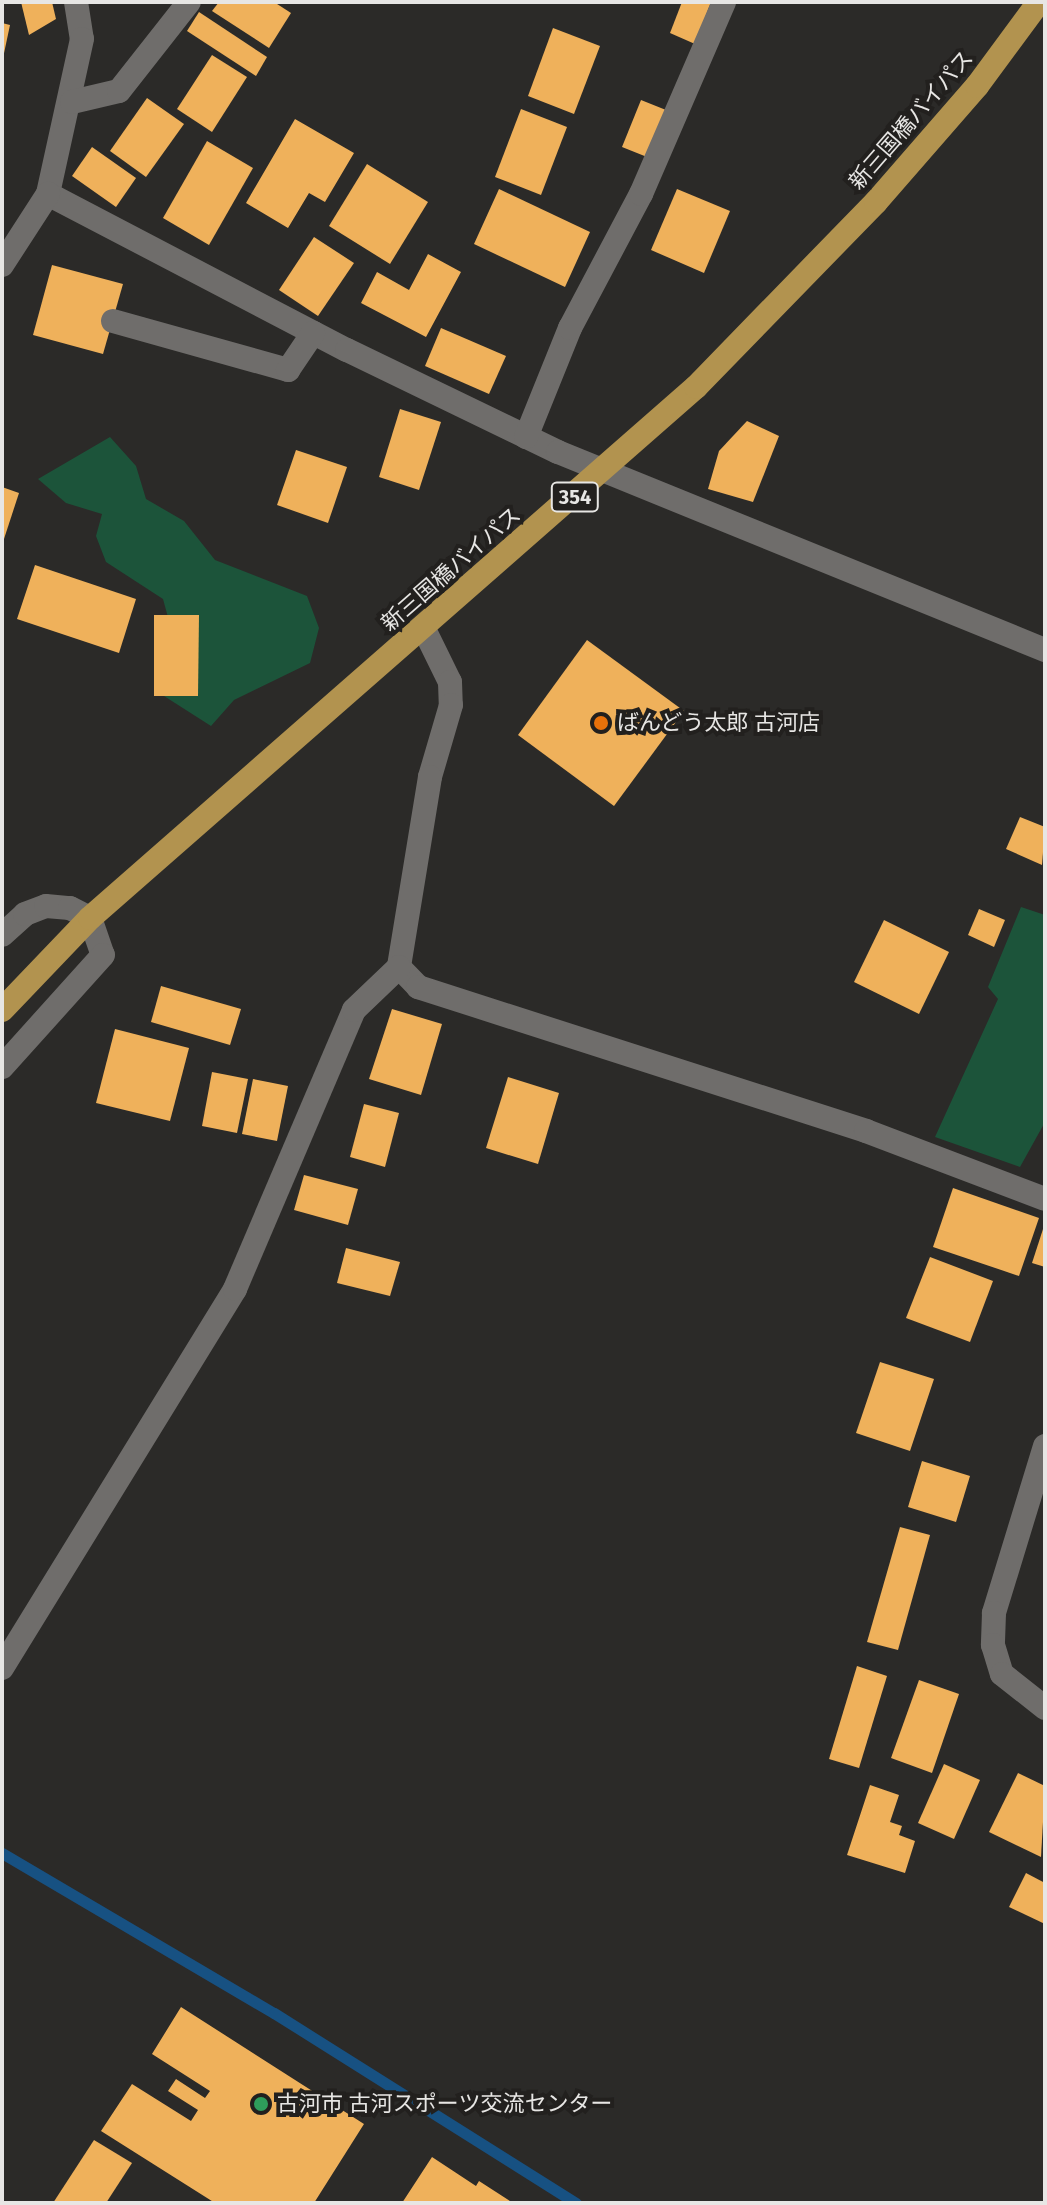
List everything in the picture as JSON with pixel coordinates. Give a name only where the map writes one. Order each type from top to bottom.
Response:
[{"type":"highway","name":"新三国橋バイパス","points":[[2,1010],[90,918],[605,472],[876,202],[977,86],[1039,2]]},
{"type":"street","points":[[2,265],[48,194],[72,102],[82,39],[76,2]]},
{"type":"street","points":[[72,102],[119,91],[189,2]]},
{"type":"street","points":[[526,437],[570,328],[641,194],[724,2]]},
{"type":"street","points":[[48,194],[313,333],[526,437],[1045,650]]},
{"type":"street","points":[[113,321],[288,370],[313,333]]},
{"type":"street","points":[[2,1668],[235,1289],[354,1010],[399,967],[430,777],[451,705],[450,682],[423,627]]},
{"type":"street","points":[[2,935],[25,914],[46,906],[70,908],[90,918],[103,955],[2,1067]]},
{"type":"street","points":[[399,967],[418,987],[866,1131],[1045,1199]]},
{"type":"street","points":[[1045,1446],[994,1613],[993,1645],[1002,1674],[1045,1708]]},
{"type":"green space","points":[[110,437],[136,466],[146,499],[184,521],[215,560],[307,596],[319,628],[310,663],[234,700],[211,726],[164,696],[178,654],[163,599],[106,562],[96,536],[102,514],[66,503],[38,479]]},
{"type":"green space","points":[[1021,907],[1045,915],[1045,1122],[1020,1167],[935,1137],[998,999],[988,987]]},
{"type":"building","points":[[21,2],[52,2],[56,19],[29,35]]},
{"type":"building","points":[[219,2],[274,2],[291,13],[269,48],[212,11]]},
{"type":"building","points":[[682,2],[711,2],[695,44],[670,33]]},
{"type":"building","points":[[199,12],[267,57],[256,76],[187,31]]},
{"type":"building","points":[[2,23],[10,25],[3,58],[2,57]]},
{"type":"building","points":[[553,28],[600,46],[574,114],[528,96]]},
{"type":"building","points":[[212,55],[247,77],[212,132],[177,109]]},
{"type":"building","points":[[147,98],[184,124],[146,177],[110,151]]},
{"type":"building","points":[[641,100],[666,110],[647,157],[622,147]]},
{"type":"building","points":[[521,109],[567,127],[541,195],[495,177]]},
{"type":"building","points":[[295,119],[354,153],[325,202],[309,193],[288,228],[246,203]]},
{"type":"building","points":[[207,141],[253,168],[209,245],[163,218]]},
{"type":"building","points":[[92,147],[136,178],[116,207],[72,176]]},
{"type":"building","points":[[367,164],[428,202],[390,264],[329,226]]},
{"type":"building","points":[[499,189],[590,232],[565,287],[474,244]]},
{"type":"building","points":[[677,189],[730,211],[704,273],[651,250]]},
{"type":"building","points":[[314,237],[354,263],[318,316],[279,290]]},
{"type":"building","points":[[428,254],[461,272],[426,337],[361,303],[377,272],[409,290]]},
{"type":"building","points":[[52,265],[123,284],[103,354],[33,335]]},
{"type":"building","points":[[441,328],[506,356],[489,394],[425,366]]},
{"type":"building","points":[[400,409],[441,422],[419,490],[379,477]]},
{"type":"building","points":[[747,421],[779,436],[753,502],[708,489],[719,451]]},
{"type":"building","points":[[296,450],[347,467],[328,523],[277,505]]},
{"type":"building","points":[[2,487],[19,493],[3,542],[2,542]]},
{"type":"building","points":[[35,565],[136,599],[119,653],[17,619]]},
{"type":"building","points":[[154,615],[199,615],[198,696],[154,696]]},
{"type":"building","name":"ばんどう太郎 古河店","points":[[587,640],[684,711],[614,806],[518,735]]},
{"type":"building","points":[[1020,817],[1045,827],[1042,865],[1006,849]]},
{"type":"building","points":[[979,909],[1005,920],[994,947],[968,935]]},
{"type":"building","points":[[884,920],[949,952],[919,1014],[854,982]]},
{"type":"building","points":[[161,986],[241,1009],[230,1045],[151,1022]]},
{"type":"building","points":[[392,1009],[442,1024],[421,1095],[369,1079]]},
{"type":"building","points":[[115,1029],[189,1048],[170,1121],[96,1103]]},
{"type":"building","points":[[212,1072],[248,1079],[237,1133],[202,1126]]},
{"type":"building","points":[[508,1077],[559,1093],[538,1164],[486,1148]]},
{"type":"building","points":[[253,1079],[288,1086],[277,1141],[242,1134]]},
{"type":"building","points":[[364,1104],[399,1113],[385,1167],[350,1157]]},
{"type":"building","points":[[304,1175],[358,1189],[348,1225],[294,1210]]},
{"type":"building","points":[[953,1188],[1039,1218],[1019,1276],[933,1247]]},
{"type":"building","points":[[1045,1226],[1045,1267],[1032,1263]]},
{"type":"building","points":[[346,1248],[400,1262],[390,1296],[337,1283]]},
{"type":"building","points":[[930,1257],[993,1281],[970,1342],[906,1318]]},
{"type":"building","points":[[880,1362],[934,1379],[910,1451],[856,1433]]},
{"type":"building","points":[[922,1461],[970,1476],[956,1522],[908,1507]]},
{"type":"building","points":[[900,1527],[930,1535],[898,1650],[867,1642]]},
{"type":"building","points":[[857,1666],[887,1676],[859,1768],[829,1759]]},
{"type":"building","points":[[919,1680],[959,1694],[932,1773],[891,1758]]},
{"type":"building","points":[[944,1764],[980,1780],[954,1839],[918,1823]]},
{"type":"building","points":[[1018,1773],[1045,1786],[1041,1857],[989,1832]]},
{"type":"building","points":[[870,1785],[899,1795],[890,1822],[902,1826],[899,1835],[915,1841],[905,1873],[847,1855]]},
{"type":"building","points":[[1026,1873],[1045,1883],[1045,1924],[1009,1907]]},
{"type":"building","name":"古河市 古河スポーツ交流センター","points":[[181,2007],[364,2124],[314,2203],[215,2203],[101,2131],[132,2084],[191,2121],[198,2110],[168,2091],[176,2079],[205,2098],[210,2091],[152,2054]]},
{"type":"building","points":[[94,2140],[132,2163],[106,2203],[53,2203]]},
{"type":"building","name":"古河市 古河スポーツ交流センター","points":[[432,2157],[476,2186],[479,2181],[513,2203],[402,2203]]},
{"type":"waterway","points":[[2,1853],[274,2013],[576,2203]]},
{"type":"place","name":"ばんどう太郎 古河店","points":[[601,723]]},
{"type":"place","name":"古河市 古河スポーツ交流センター","points":[[261,2104]]}]
